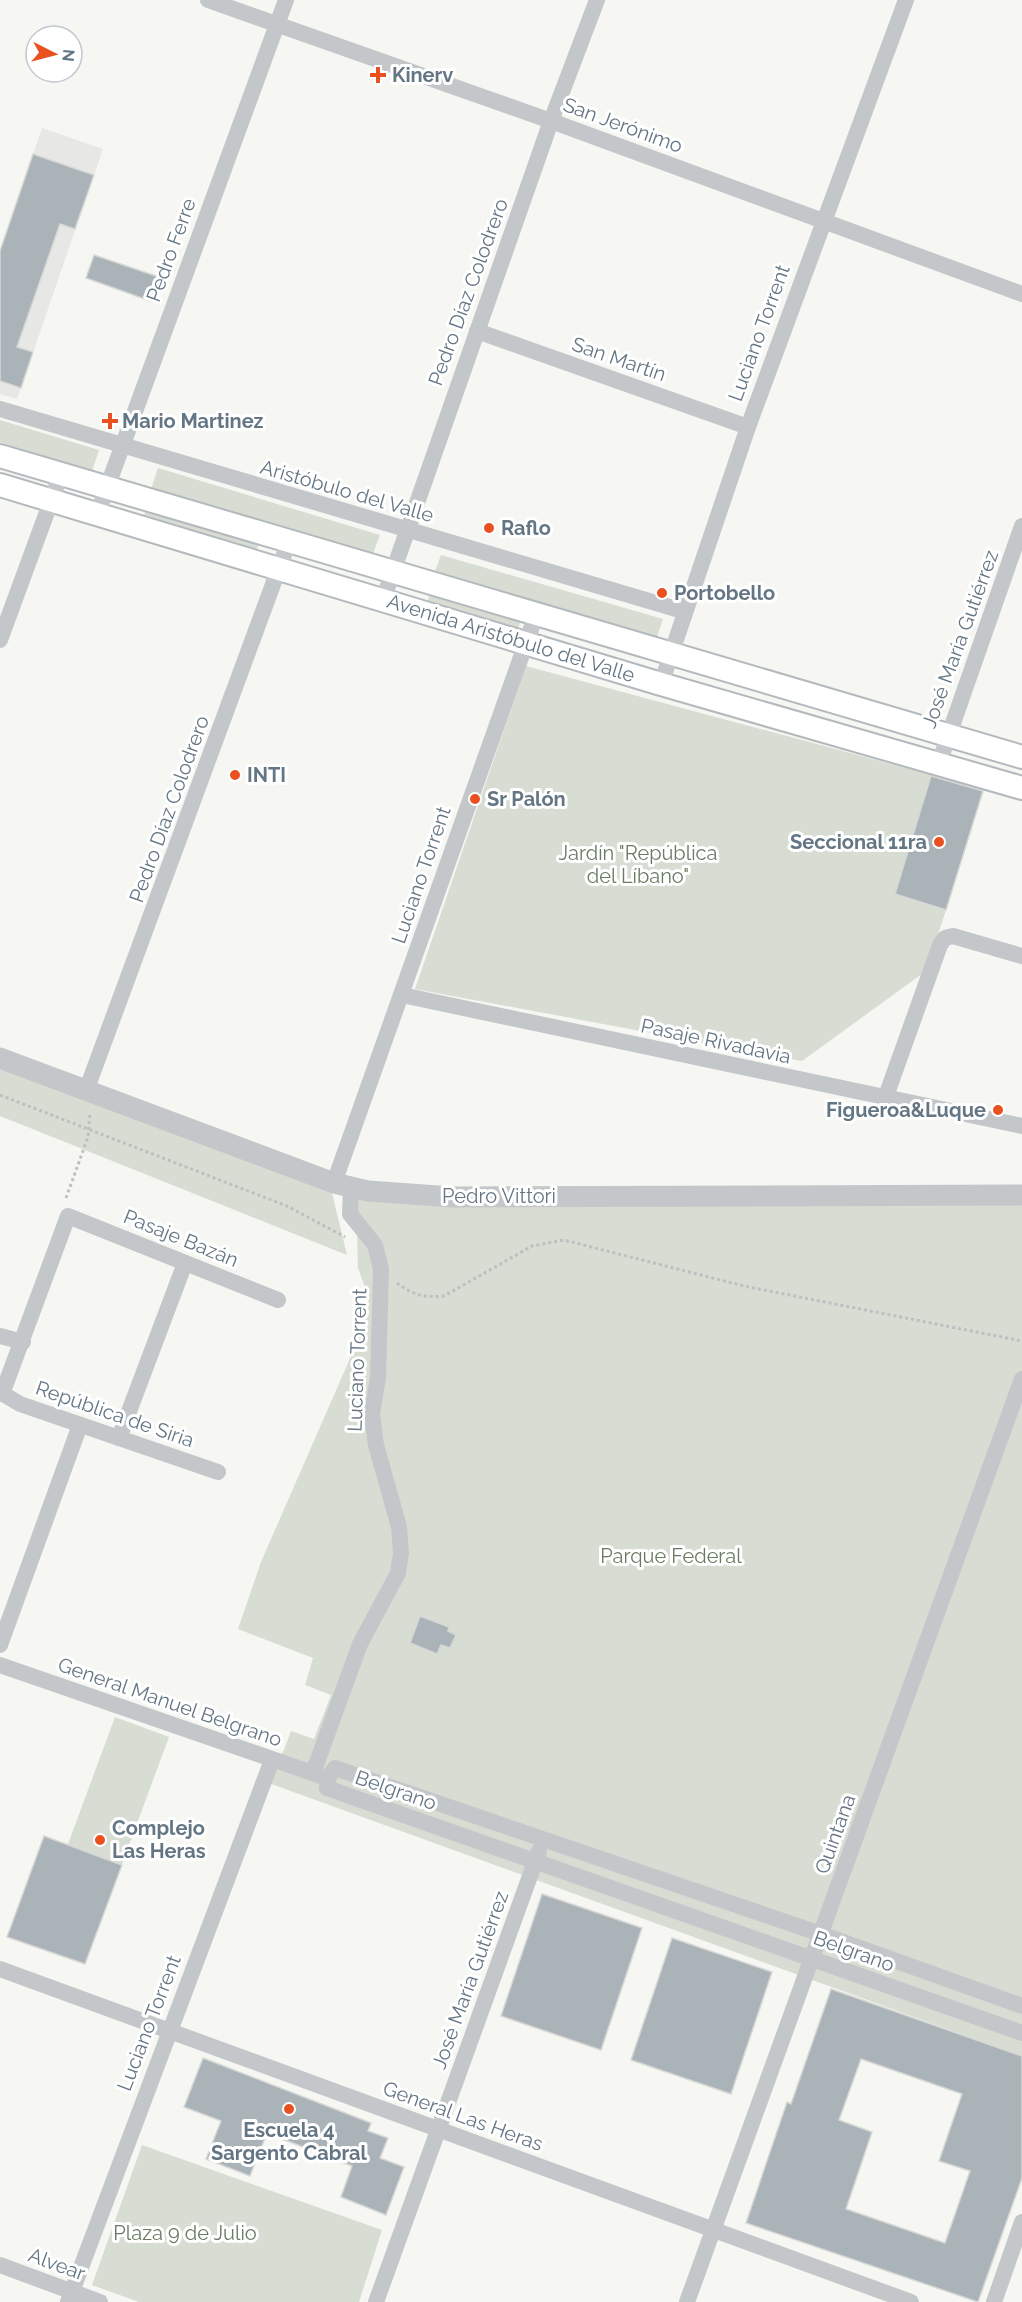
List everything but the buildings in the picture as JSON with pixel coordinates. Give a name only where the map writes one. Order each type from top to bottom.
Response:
[{"type":"main road","name":"Avenida Aristóbulo del Valle","points":[[0,456],[947,737],[1022,757]]},
{"type":"main road","name":"Avenida Aristóbulo del Valle","points":[[0,486],[661,684],[1022,788]]},
{"type":"street","name":"San Jerónimo","points":[[208,0],[551,121],[1022,294]]},
{"type":"street","name":"Pedro Ferre","points":[[98,515],[106,487],[286,0]]},
{"type":"street","name":"Pedro Díaz Colodrero","points":[[383,600],[551,121],[597,0]]},
{"type":"street","name":"Luciano Torrent","points":[[661,684],[683,611],[748,427],[906,0]]},
{"type":"street","name":"San Martín","points":[[477,331],[748,427]]},
{"type":"street","name":"Aristóbulo del Valle","points":[[0,409],[683,611]]},
{"type":"street","points":[[0,640],[61,474]]},
{"type":"street","name":"José María Gutiérrez","points":[[938,765],[1022,526]]},
{"type":"street","name":"Pedro Díaz Colodrero","points":[[90,1093],[290,541]]},
{"type":"street","name":"Luciano Torrent","points":[[320,1776],[360,1644],[398,1573],[401,1553],[399,1527],[376,1445],[372,1413],[378,1378],[381,1269],[375,1245],[350,1214],[343,1186],[402,995],[536,615]]},
{"type":"street","points":[[885,1099],[940,945],[945,938],[953,936],[1022,956]]},
{"type":"street","name":"Pasaje Rivadavia","points":[[402,995],[885,1099],[1022,1126]]},
{"type":"street","name":"Pedro Vittori","points":[[0,1058],[343,1186],[452,1197],[1022,1196]]},
{"type":"street","points":[[1,1393],[23,1342],[65,1212]]},
{"type":"street","name":"Pasaje Bazán","points":[[65,1212],[185,1263],[278,1299]]},
{"type":"street","points":[[119,1437],[185,1263]]},
{"type":"street","points":[[0,1336],[23,1342]]},
{"type":"street","name":"Quintana","points":[[687,2302],[1022,1380]]},
{"type":"street","name":"República de Siria","points":[[1,1393],[20,1404],[218,1472]]},
{"type":"street","points":[[0,1645],[80,1425]]},
{"type":"street","name":"General Manuel Belgrano","points":[[0,1665],[320,1776]]},
{"type":"street","name":"Luciano Torrent","points":[[70,2297],[168,2030],[272,1760]]},
{"type":"street","name":"Belgrano","points":[[1022,2006],[821,1934],[542,1841],[335,1768],[320,1776],[327,1788],[1022,2033]]},
{"type":"street","name":"José María Gutiérrez","points":[[376,2302],[542,1841]]},
{"type":"street","name":"General Las Heras","points":[[0,1969],[911,2302]]},
{"type":"street","points":[[994,2302],[1022,2222]]},
{"type":"street","name":"Alvear","points":[[0,2265],[70,2297],[100,2302]]},
{"type":"path","points":[[65,1212],[88,1137],[90,1093]]},
{"type":"path","points":[[0,1095],[287,1206],[352,1243]]},
{"type":"path","points":[[381,1269],[415,1294],[429,1298],[444,1296],[532,1246],[564,1240],[744,1286],[1022,1341]]},
{"type":"shaded area","points":[[42,128],[103,149],[17,399],[0,394],[0,251]]},
{"type":"green space","points":[[0,420],[99,450],[92,471],[0,442]]},
{"type":"green space","points":[[158,468],[380,535],[372,556],[151,489]]},
{"type":"green space","points":[[147,507],[260,540],[255,554],[142,521]]},
{"type":"green space","points":[[441,555],[663,619],[657,637],[434,574]]},
{"type":"green space","points":[[431,591],[522,618],[516,634],[426,606]]},
{"type":"green space","name":"Jardín \"República del Líbano\"","points":[[526,666],[932,775],[895,894],[946,910],[926,971],[802,1061],[415,989]]},
{"type":"green space","points":[[0,1063],[331,1189],[347,1255],[0,1116]]},
{"type":"green space","name":"Parque Federal","points":[[356,1196],[1022,1204],[1022,2056],[263,1781],[284,1750],[291,1731],[314,1739],[331,1695],[305,1685],[313,1658],[238,1629],[261,1562],[355,1347],[369,1298],[358,1268]]},
{"type":"green space","name":"Complejo Las Heras","points":[[115,1717],[169,1737],[85,1964],[7,1937],[44,1836],[68,1844]]},
{"type":"green space","name":"Plaza 9 de Julio","points":[[142,2145],[382,2230],[359,2302],[139,2302],[92,2285]]},
{"type":"place","name":"Kinerv","points":[[378,75]]},
{"type":"place","name":"Mario Martinez","points":[[110,421]]},
{"type":"place","name":"Raflo","points":[[489,528]]},
{"type":"place","name":"Portobello","points":[[662,593]]},
{"type":"place","name":"INTI","points":[[235,775]]},
{"type":"place","name":"Sr Palón","points":[[475,799]]},
{"type":"place","name":"Seccional 11ra","points":[[939,842]]},
{"type":"place","name":"Figueroa&Luque","points":[[998,1110]]},
{"type":"place","name":"Complejo Las Heras","points":[[100,1840]]},
{"type":"place","name":"Escuela 4 Sargento Cabral","points":[[289,2109]]}]
